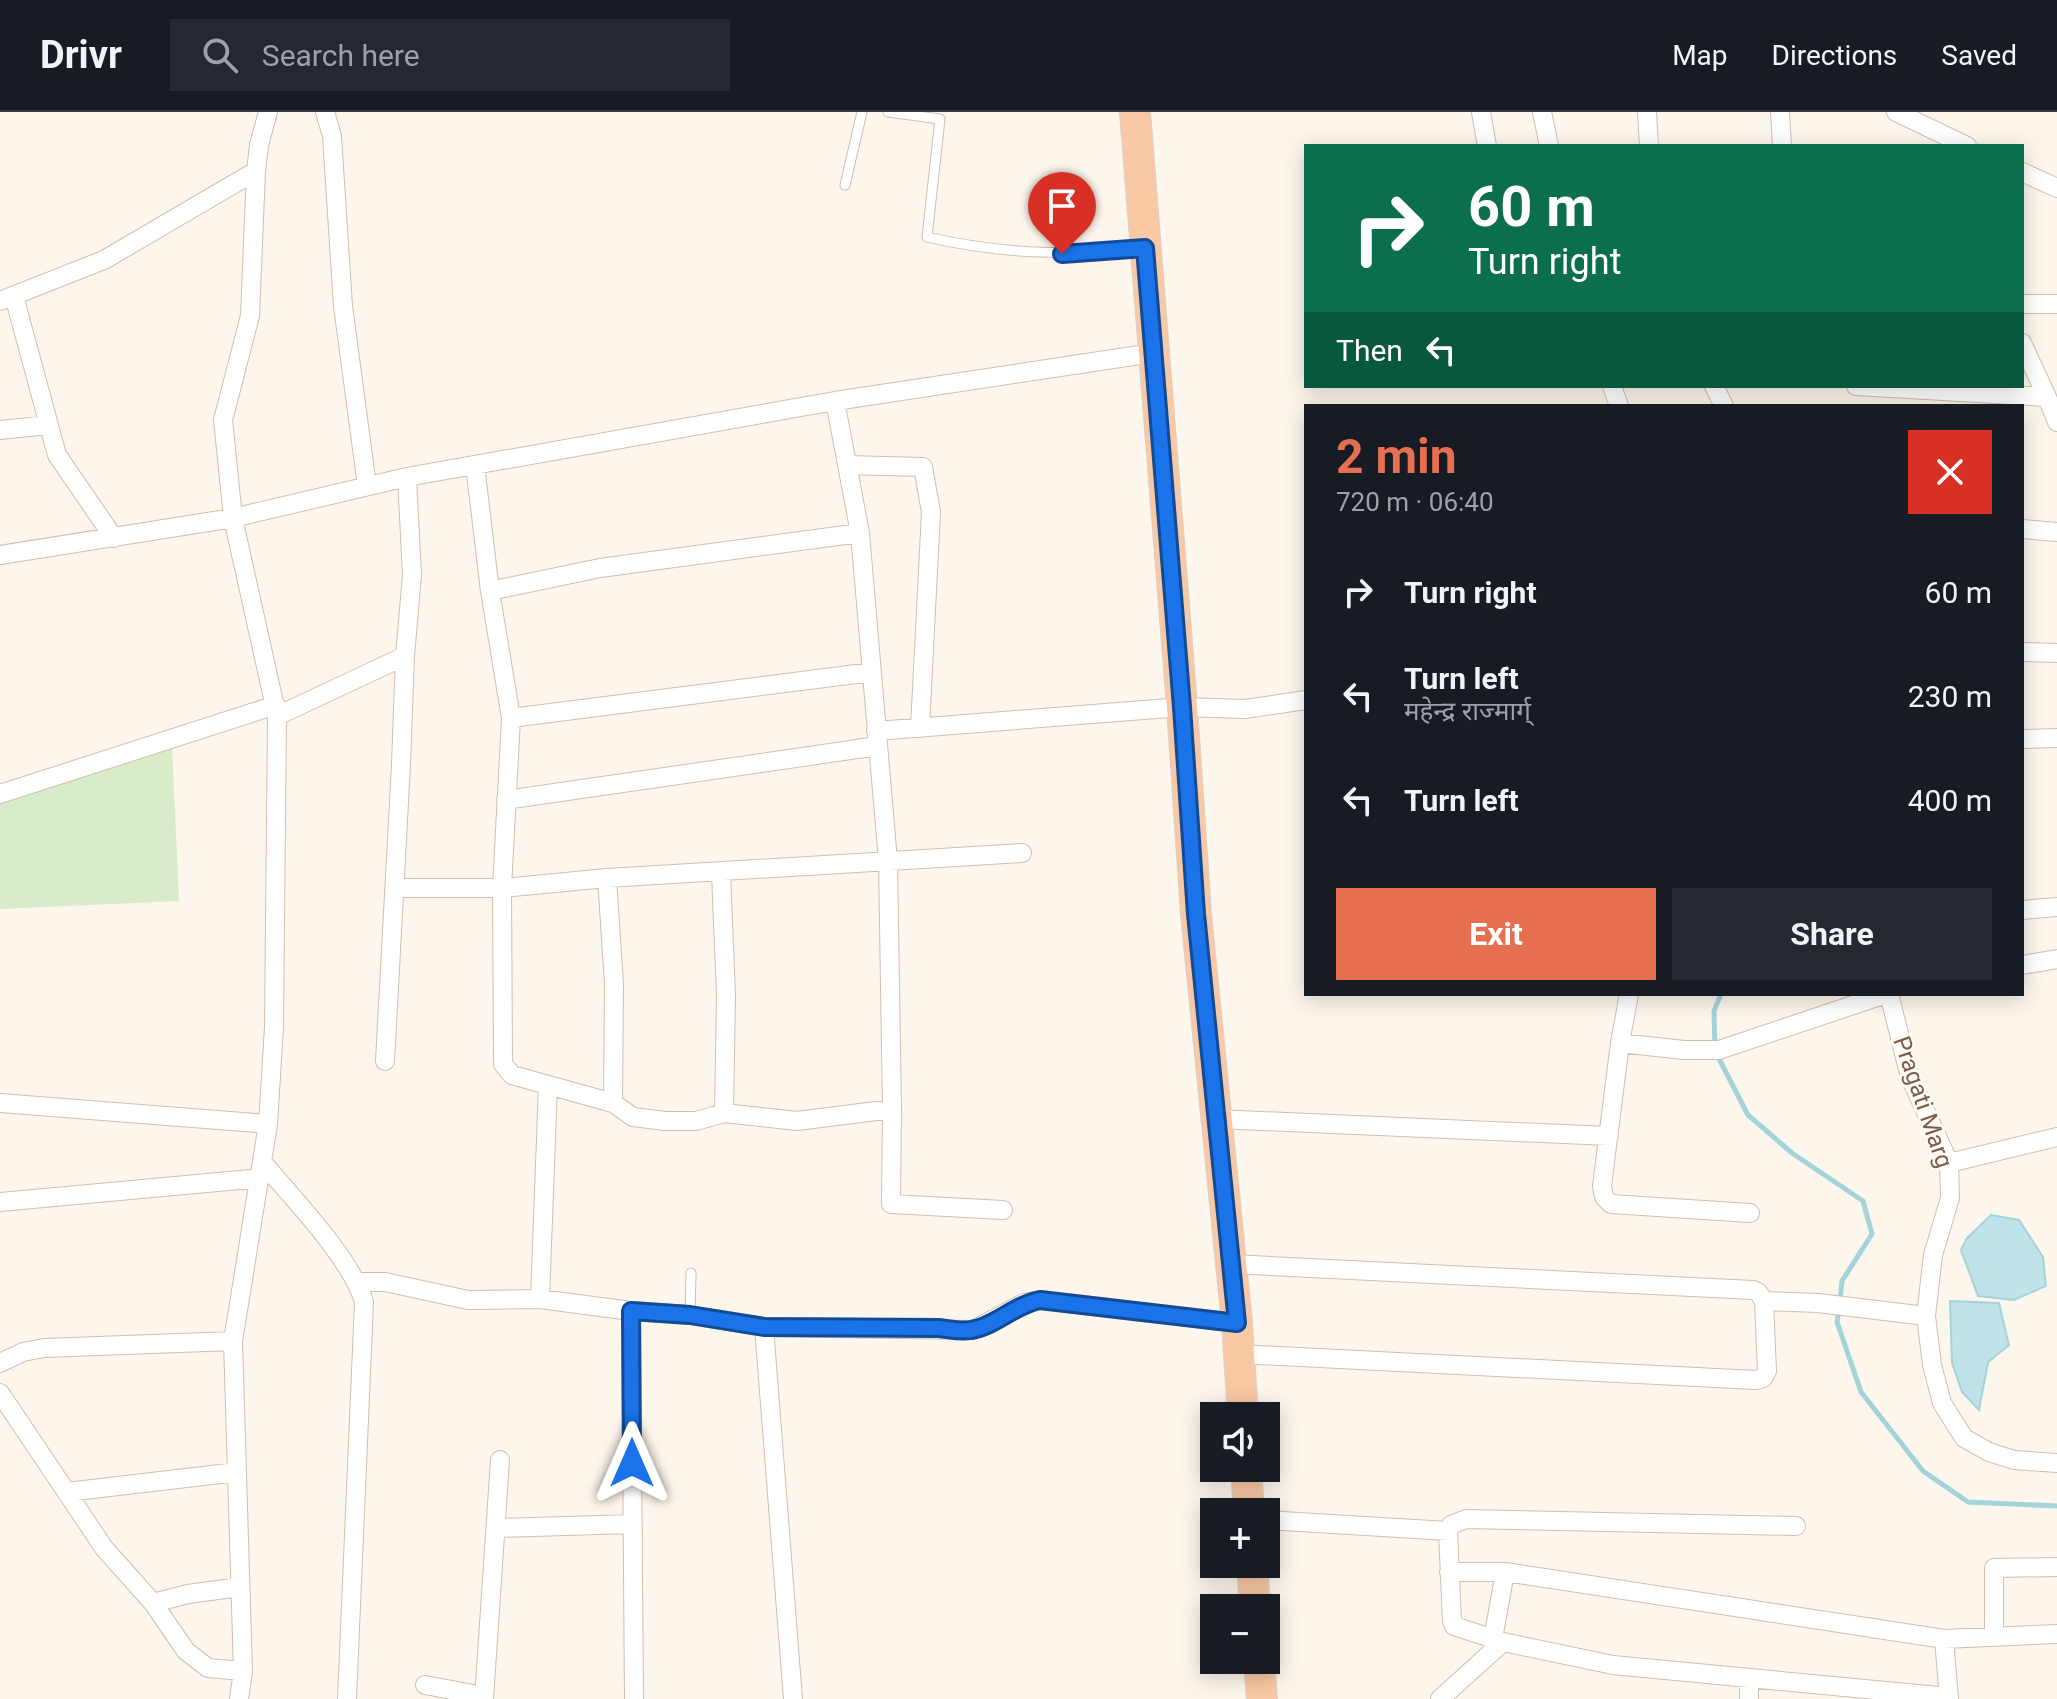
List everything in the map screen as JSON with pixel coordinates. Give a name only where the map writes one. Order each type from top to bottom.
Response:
[{"type":"highway","points":[[1135,112],[1196,914],[1242,1402]]},
{"type":"highway","points":[[1260,1674],[1262,1699]]},
{"type":"street","points":[[239,1699],[243,1671],[233,1341],[268,1124],[274,1027],[276,711],[233,518],[223,420],[250,316],[256,171],[268,112]]},
{"type":"street","points":[[325,112],[332,136],[343,306],[367,486]]},
{"type":"street","points":[[1481,112],[1487,144]]},
{"type":"street","points":[[1542,112],[1549,144]]},
{"type":"street","points":[[1647,112],[1649,144]]},
{"type":"street","points":[[1780,112],[1782,144]]},
{"type":"street","points":[[1896,112],[1963,144]]},
{"type":"street","points":[[114,538],[57,455],[7,299],[104,260],[256,171]]},
{"type":"street","points":[[2024,173],[2057,188]]},
{"type":"street","points":[[2024,304],[2057,304]]},
{"type":"street","points":[[2024,347],[2057,422]]},
{"type":"street","points":[[0,555],[233,518],[407,477],[835,401],[1153,353]]},
{"type":"street","points":[[1891,388],[2047,397]]},
{"type":"street","points":[[835,401],[860,533],[888,861],[891,1204],[1003,1210]]},
{"type":"street","points":[[0,430],[48,425]]},
{"type":"street","points":[[475,465],[490,591],[511,718],[502,888],[503,1064],[512,1075],[613,1103],[633,1117],[665,1121],[696,1121],[724,1113],[797,1121],[892,1109]]},
{"type":"street","points":[[848,465],[923,467],[931,512],[920,728]]},
{"type":"street","points":[[385,1061],[405,656],[412,575],[407,477]]},
{"type":"street","points":[[2024,529],[2057,532]]},
{"type":"street","points":[[490,591],[600,568],[860,533]]},
{"type":"street","points":[[2024,652],[2057,653]]},
{"type":"street","points":[[0,794],[276,711],[405,656]]},
{"type":"street","points":[[511,718],[872,672]]},
{"type":"street","points":[[506,800],[877,739],[920,728],[1182,707],[1245,709],[1304,700]]},
{"type":"street","points":[[2024,739],[2057,738]]},
{"type":"street","points":[[395,888],[502,888],[607,878],[1022,853]]},
{"type":"street","points":[[721,873],[726,995],[724,1113]]},
{"type":"street","points":[[607,878],[614,984],[613,1103]]},
{"type":"street","points":[[2024,910],[2057,907]]},
{"type":"street","points":[[2024,965],[2057,959]]},
{"type":"street","points":[[1629,996],[1602,1186],[1604,1197],[1611,1204],[1750,1213]]},
{"type":"street","points":[[1620,1043],[1684,1050],[1719,1050],[1881,996]]},
{"type":"street","name":"Pragati Marg","points":[[1888,996],[1910,1077],[1949,1163],[1950,1198],[1933,1255],[1926,1316],[1932,1365],[1942,1403],[1964,1438],[1989,1452],[2014,1460],[2057,1463]]},
{"type":"street","points":[[540,1299],[548,1085]]},
{"type":"street","points":[[0,1103],[268,1124]]},
{"type":"street","points":[[1217,1119],[1609,1136]]},
{"type":"street","points":[[1949,1163],[2057,1137]]},
{"type":"street","points":[[0,1202],[262,1171]]},
{"type":"street","points":[[262,1171],[311,1220],[358,1282],[364,1302],[347,1699]]},
{"type":"street","points":[[1230,1264],[1753,1290],[1764,1301],[1767,1371],[1763,1378],[1756,1380],[1239,1354]]},
{"type":"street","points":[[358,1282],[385,1282],[468,1300],[540,1299],[690,1315],[764,1327],[973,1330],[1024,1303],[1040,1300],[1237,1323]]},
{"type":"street","points":[[1764,1301],[1818,1303],[1926,1316]]},
{"type":"street","points":[[631,1311],[634,1699]]},
{"type":"street","points":[[764,1327],[793,1699]]},
{"type":"street","points":[[0,1363],[23,1352],[44,1348],[233,1341]]},
{"type":"street","points":[[0,1393],[104,1548],[153,1603],[196,1661],[208,1668],[243,1671]]},
{"type":"street","points":[[425,1685],[484,1697],[500,1460]]},
{"type":"street","points":[[67,1492],[237,1472]]},
{"type":"street","points":[[1796,1526],[1466,1519],[1451,1525],[1448,1531],[1449,1612],[1454,1626],[1498,1640],[1613,1665],[1949,1698],[1944,1639]]},
{"type":"street","points":[[1280,1521],[1448,1531]]},
{"type":"street","points":[[496,1528],[632,1524]]},
{"type":"street","points":[[1994,1637],[1994,1568],[2057,1567]]},
{"type":"street","points":[[1449,1572],[1505,1572],[1944,1639],[2057,1634]]},
{"type":"street","points":[[1440,1699],[1498,1640],[1505,1572]]},
{"type":"street","points":[[153,1603],[188,1594],[240,1587]]},
{"type":"street","points":[[1749,1678],[1749,1699]]},
{"type":"lane","points":[[845,185],[862,112]]},
{"type":"lane","points":[[888,112],[940,119],[927,237],[975,248],[1038,254],[1085,254],[1145,248]]},
{"type":"lane","points":[[690,1315],[691,1273]]},
{"type":"green space","points":[[172,744],[179,901],[0,909],[0,803]]},
{"type":"water","points":[[1991,1215],[2019,1220],[2043,1257],[2046,1286],[2014,1300],[1978,1296],[1961,1250],[1967,1238]]},
{"type":"water","points":[[1950,1301],[1999,1303],[2009,1345],[1988,1362],[1979,1410],[1962,1392],[1952,1363]]},
{"type":"waterway","points":[[1720,996],[1714,1011],[1715,1051],[1748,1115],[1792,1153],[1863,1201],[1872,1234],[1842,1281],[1840,1300]]},
{"type":"waterway","points":[[1839,1310],[1837,1322],[1861,1392],[1923,1471],[1968,1502],[2057,1506]]},
{"type":"route","points":[[632,1463],[631,1311],[690,1315],[764,1327],[939,1328],[959,1331],[973,1330],[1024,1303],[1040,1300],[1237,1323],[1196,914],[1145,248],[1062,254]]}]
